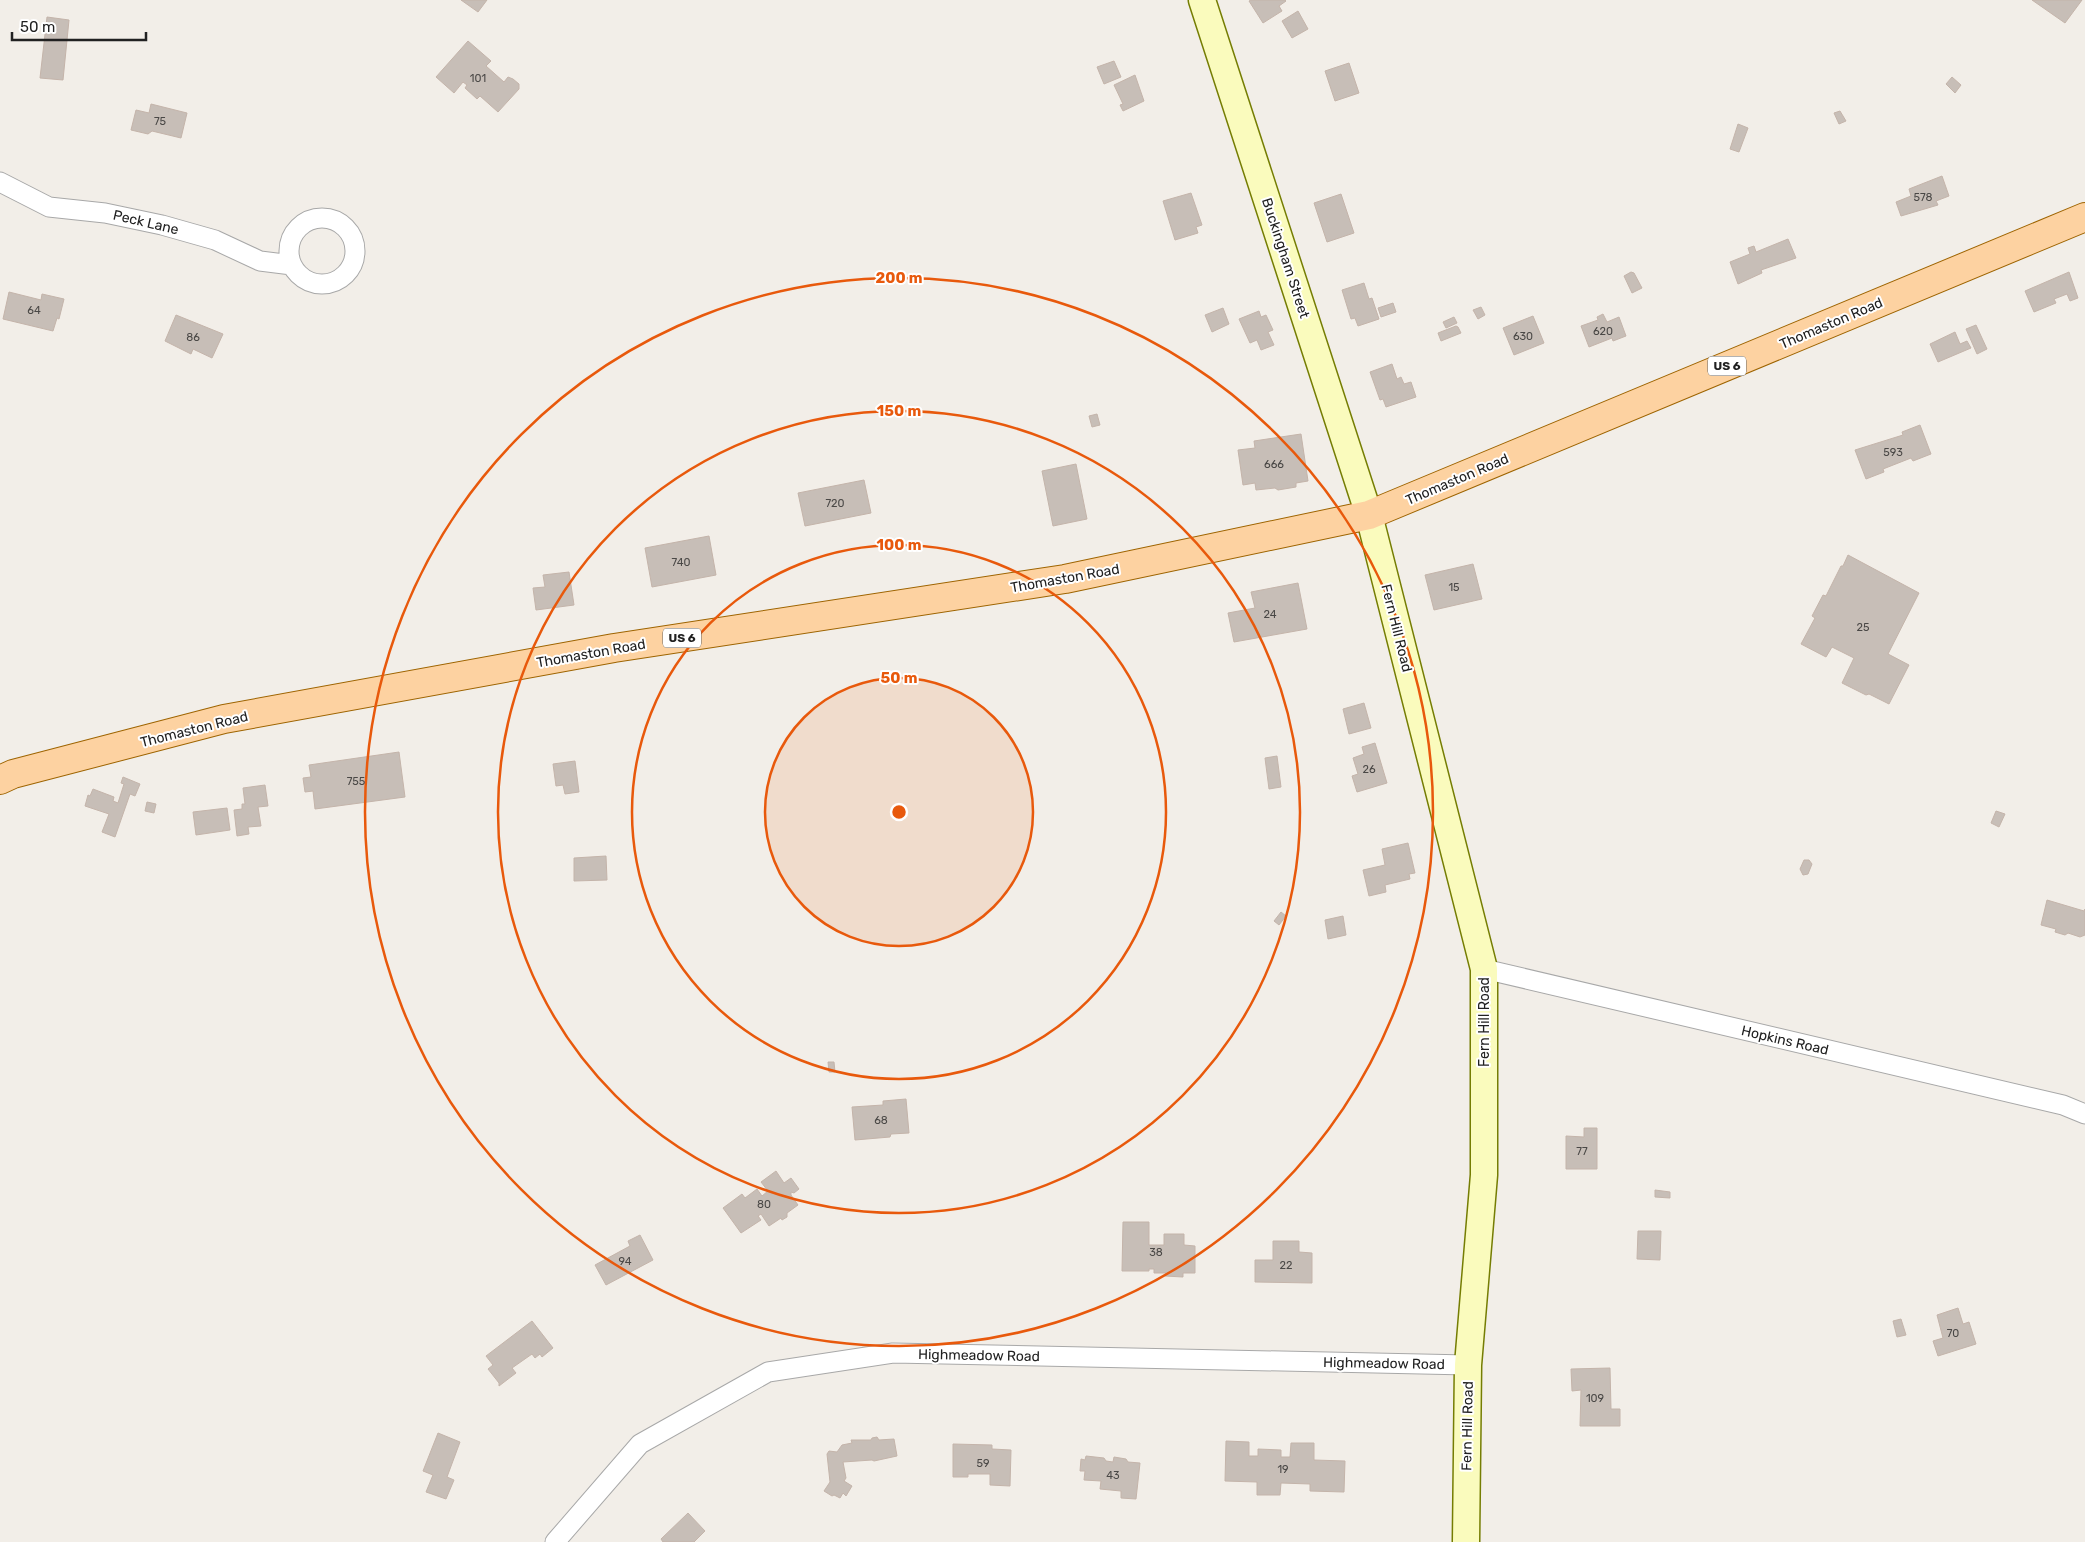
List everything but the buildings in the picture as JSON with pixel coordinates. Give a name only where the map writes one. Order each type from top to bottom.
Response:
[{"type":"main road","name":"Thomaston Road","points":[[0,780],[12,774],[224,720],[614,648],[1065,579],[1369,515],[2085,217]]},
{"type":"street","name":"Buckingham Street","points":[[1202,0],[1369,515]]},
{"type":"street","name":"Peck Lane","points":[[0,182],[49,207],[105,213],[162,225],[215,240],[260,261],[292,265]]},
{"type":"street","name":"Fern Hill Road","points":[[1369,515],[1484,969],[1484,1175],[1468,1365],[1466,1542]]},
{"type":"street","name":"Hopkins Road","points":[[1484,969],[2054,1103],[2085,1114]]},
{"type":"street","name":"Highmeadow Road","points":[[555,1542],[640,1444],[768,1372],[892,1353],[1468,1365]]}]
